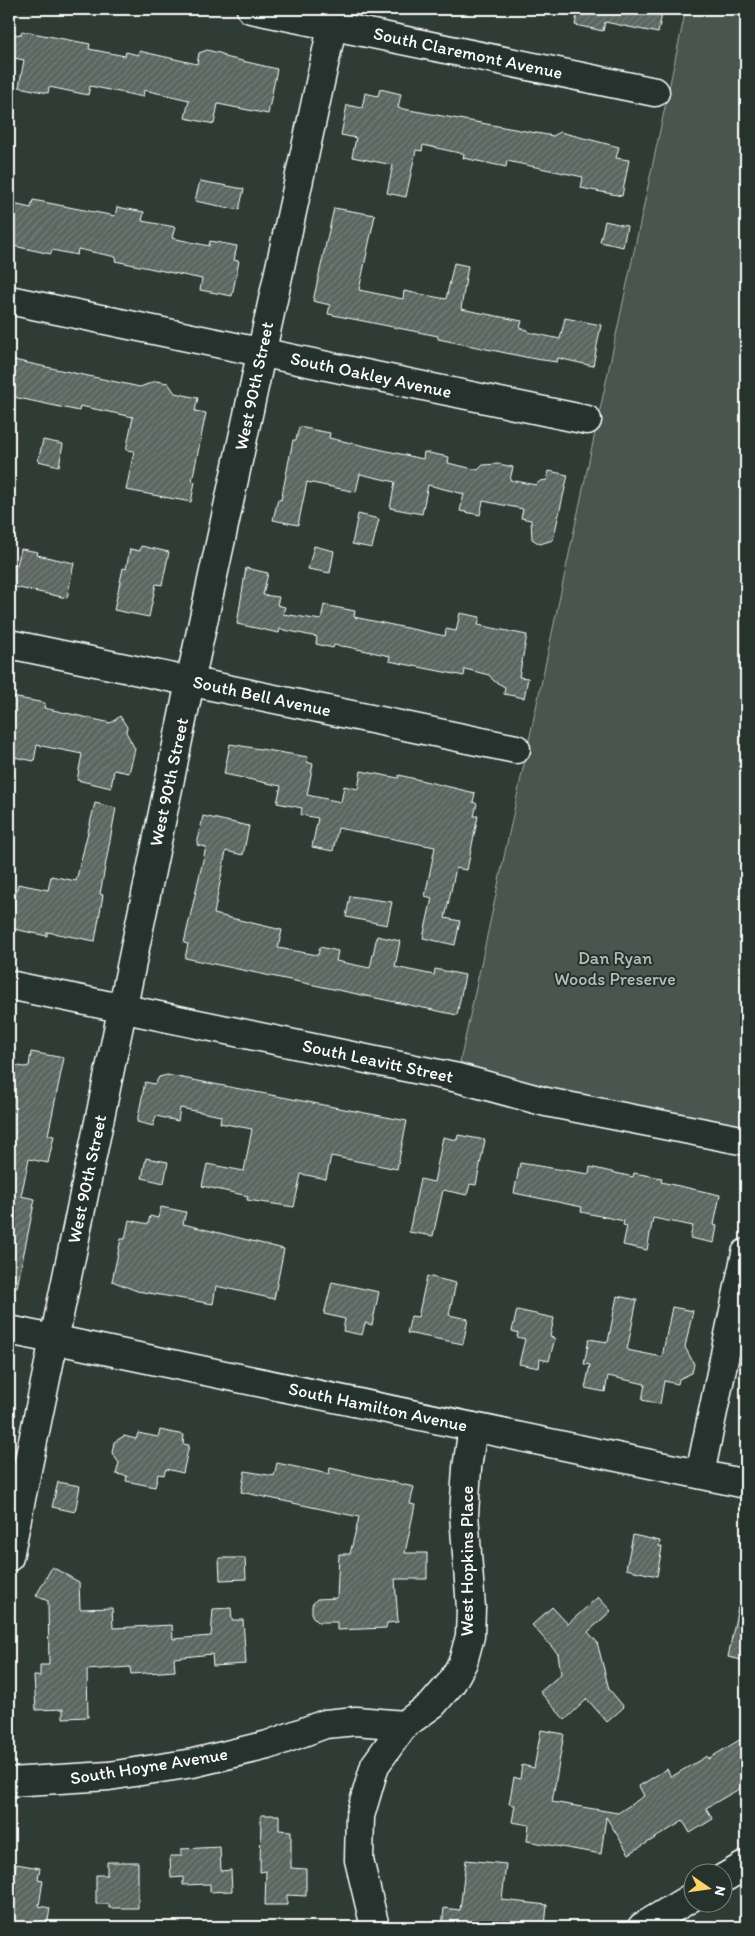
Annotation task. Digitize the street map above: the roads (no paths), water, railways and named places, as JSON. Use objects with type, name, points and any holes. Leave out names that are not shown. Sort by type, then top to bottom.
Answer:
[{"type":"street","name":"South Claremont Avenue","points":[[251,9],[334,17],[655,92]]},
{"type":"street","name":"West 90th Street","points":[[9,1557],[190,682],[334,17]]},
{"type":"street","name":"South Oakley Avenue","points":[[9,300],[587,420]]},
{"type":"street","name":"South Bell Avenue","points":[[9,644],[516,749]]},
{"type":"street","name":"South Leavitt Street","points":[[9,985],[458,1078],[546,1102],[746,1142]]},
{"type":"street","points":[[700,1474],[746,1253]]},
{"type":"street","name":"South Hamilton Avenue","points":[[9,1330],[746,1484]]},
{"type":"street","name":"West Hopkins Place","points":[[375,1927],[359,1860],[360,1816],[375,1765],[404,1725],[433,1704],[452,1682],[462,1662],[470,1636],[471,1608],[464,1514],[467,1468],[473,1427]]},
{"type":"street","name":"South Hoyne Avenue","points":[[9,1782],[109,1776],[193,1763],[268,1745],[325,1724],[356,1722],[404,1725]]},
{"type":"street","points":[[732,1873],[746,1865]]},
{"type":"street","points":[[657,1924],[682,1905]]},
{"type":"park label","name":"Dan Ryan Woods Preserve","points":[[615,968]]}]
